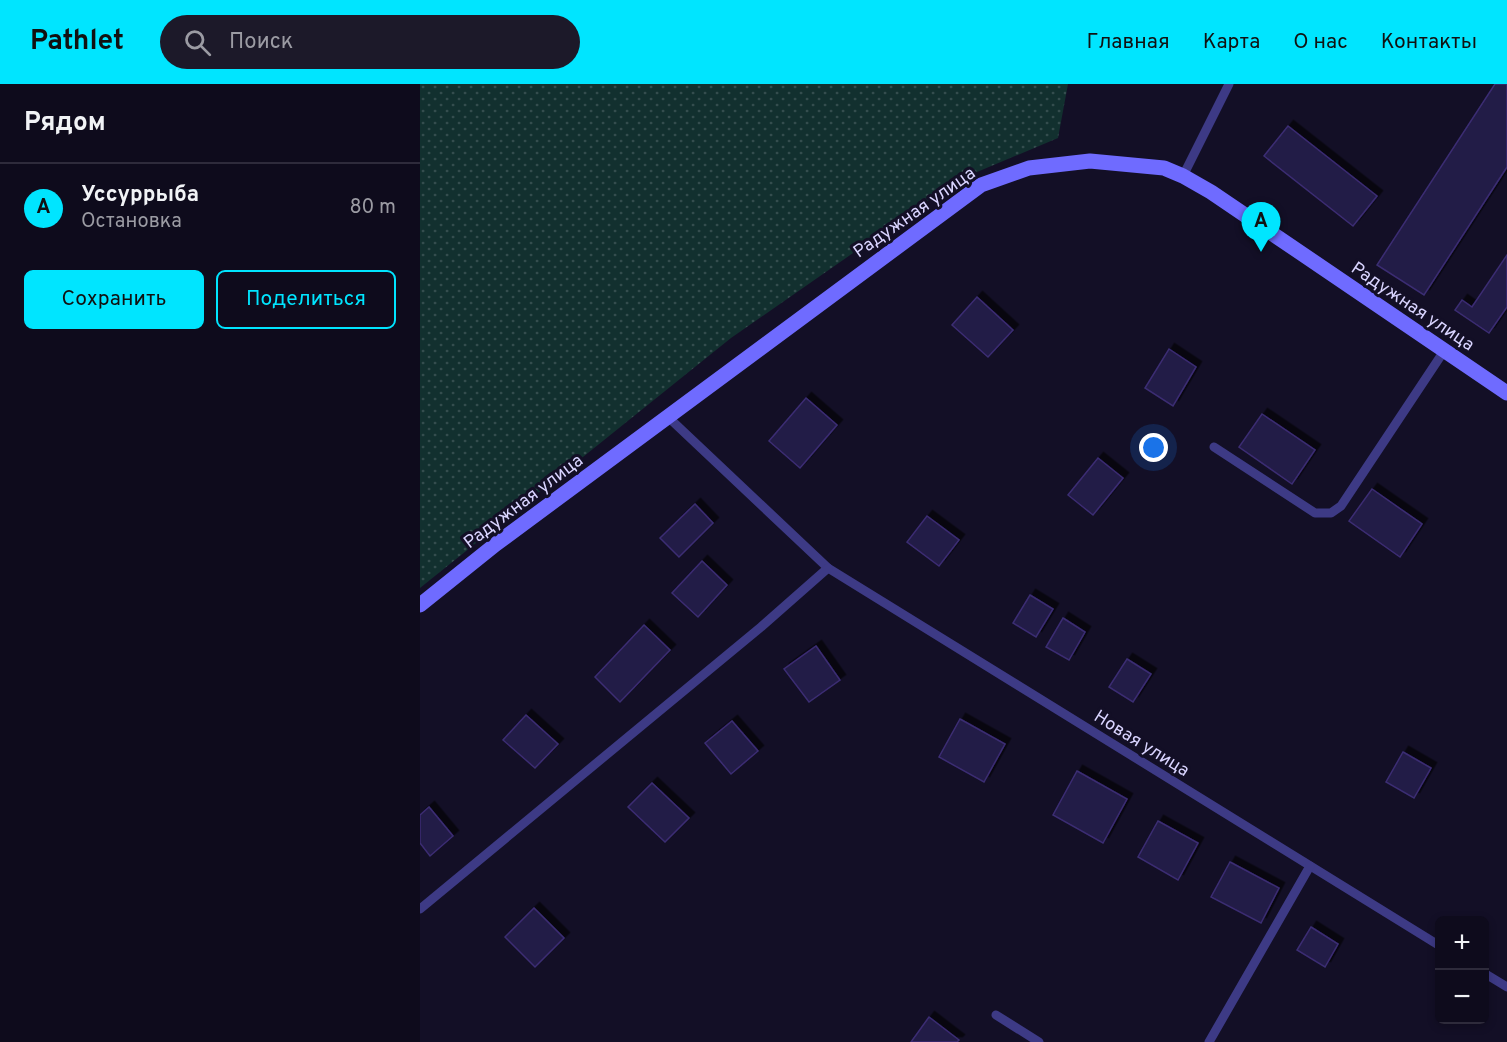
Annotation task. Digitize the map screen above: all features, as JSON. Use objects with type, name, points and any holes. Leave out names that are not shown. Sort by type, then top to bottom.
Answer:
[{"type":"main road","name":"Радужная улица","points":[[420,605],[496,544],[981,185],[1029,168],[1090,161],[1164,168],[1183,176],[1211,192],[1507,393]]},
{"type":"lane","points":[[1183,176],[1229,84]]},
{"type":"lane","points":[[1214,447],[1315,513],[1330,513],[1341,506],[1444,351]]},
{"type":"lane","name":"Новая улица","points":[[668,417],[828,568],[1435,943]]},
{"type":"lane","points":[[420,909],[761,627],[828,568]]},
{"type":"lane","points":[[1209,1042],[1310,866]]},
{"type":"lane","points":[[1489,976],[1507,987]]},
{"type":"lane","points":[[996,1015],[1039,1042]]},
{"type":"green space","points":[[420,84],[1068,84],[1058,138],[958,180],[731,338],[420,588]]},
{"type":"building","points":[[1495,84],[1507,84],[1507,167],[1424,295],[1377,265]]},
{"type":"building","points":[[1288,126],[1377,196],[1353,226],[1264,156]]},
{"type":"building","points":[[1507,255],[1507,307],[1489,333],[1455,310],[1462,300],[1472,307]]},
{"type":"building","points":[[977,297],[1013,330],[988,357],[952,325]]},
{"type":"building","points":[[1169,349],[1196,367],[1173,406],[1145,388]]},
{"type":"building","points":[[806,398],[837,425],[800,468],[769,441]]},
{"type":"building","points":[[1262,414],[1315,450],[1292,484],[1239,447]]},
{"type":"building","points":[[1098,458],[1123,478],[1093,515],[1068,495]]},
{"type":"building","points":[[1372,489],[1422,524],[1400,557],[1349,521]]},
{"type":"building","points":[[695,504],[713,523],[679,557],[660,538]]},
{"type":"building","points":[[927,516],[959,540],[939,566],[907,542]]},
{"type":"building","points":[[702,561],[727,585],[698,617],[672,593]]},
{"type":"building","points":[[1030,595],[1053,609],[1036,637],[1013,623]]},
{"type":"building","points":[[1063,618],[1085,632],[1069,660],[1046,647]]},
{"type":"building","points":[[644,625],[670,650],[620,702],[595,677]]},
{"type":"building","points":[[816,646],[840,680],[809,702],[784,669]]},
{"type":"building","points":[[1127,659],[1151,674],[1133,702],[1109,687]]},
{"type":"building","points":[[526,715],[558,744],[535,768],[503,740]]},
{"type":"building","points":[[960,719],[1005,744],[984,782],[939,757]]},
{"type":"building","points":[[732,721],[758,751],[731,774],[705,743]]},
{"type":"building","points":[[1403,752],[1431,768],[1414,798],[1386,782]]},
{"type":"building","points":[[1077,771],[1127,799],[1103,843],[1053,815]]},
{"type":"building","points":[[652,783],[689,818],[665,842],[628,807]]},
{"type":"building","points":[[429,807],[453,836],[430,856],[420,843],[420,815]]},
{"type":"building","points":[[1158,821],[1198,843],[1178,880],[1138,857]]},
{"type":"building","points":[[1230,862],[1279,888],[1261,923],[1211,897]]},
{"type":"building","points":[[534,908],[564,938],[535,967],[505,937]]},
{"type":"building","points":[[1311,927],[1338,944],[1325,967],[1297,950]]},
{"type":"building","points":[[929,1017],[959,1040],[957,1042],[911,1042]]},
{"type":"place","name":"Уссуррыба","points":[[1261,252]]}]
